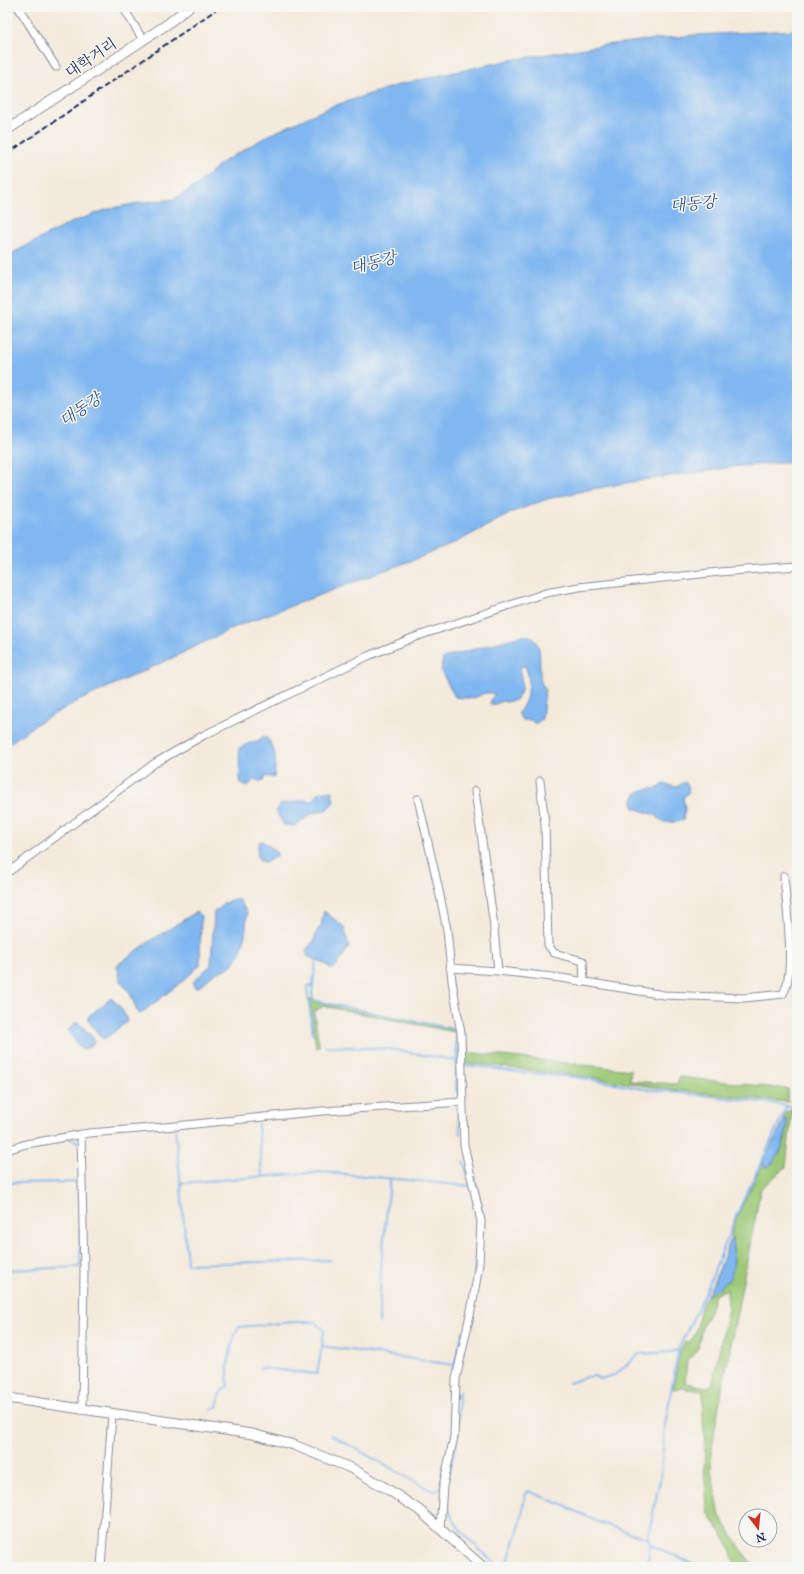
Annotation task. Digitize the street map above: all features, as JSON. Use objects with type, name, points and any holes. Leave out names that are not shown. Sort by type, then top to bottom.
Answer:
[{"type":"main road","name":"대학거리","points":[[7,130],[143,40],[189,7]]},
{"type":"main road","points":[[7,1398],[252,1434],[294,1445],[353,1469],[420,1510],[483,1567]]},
{"type":"street","points":[[18,7],[56,67]]},
{"type":"street","points":[[123,7],[143,40]]},
{"type":"street","points":[[7,873],[155,763],[204,735],[325,675],[374,653],[416,637],[546,593],[579,587],[719,572],[797,566]]},
{"type":"street","points":[[540,781],[545,824],[548,945],[554,953],[583,961],[584,982]]},
{"type":"street","points":[[475,791],[493,919],[498,971]]},
{"type":"street","points":[[418,799],[447,930],[450,968],[460,1033],[464,1145],[480,1211],[481,1234],[479,1264],[473,1301],[456,1379],[454,1437],[443,1486],[440,1529]]},
{"type":"street","points":[[450,968],[498,971],[584,982],[664,995],[744,998],[776,996],[783,994],[787,989],[793,959],[786,910],[784,876]]},
{"type":"street","points":[[788,917],[797,917]]},
{"type":"street","points":[[7,1150],[26,1144],[81,1134],[323,1111],[462,1102]]},
{"type":"street","points":[[81,1134],[84,1272],[82,1410]]},
{"type":"street","points":[[101,1567],[112,1414]]},
{"type":"green space","points":[[309,999],[456,1030],[455,1032],[323,1006],[314,1012],[319,1045],[319,1047],[316,1048]]},
{"type":"green space","points":[[465,1052],[631,1070],[630,1081],[677,1084],[680,1077],[788,1089],[788,1102],[673,1090],[588,1077],[466,1063]]},
{"type":"green space","points":[[792,1109],[786,1167],[761,1188],[712,1448],[711,1470],[720,1516],[738,1544],[738,1548],[741,1548],[755,1567],[736,1567],[727,1542],[709,1514],[707,1507],[704,1468],[705,1448],[703,1391],[681,1388],[673,1389],[680,1350],[685,1342],[690,1342],[696,1331],[704,1300],[713,1291],[728,1281],[734,1261],[732,1239],[730,1237],[737,1217],[763,1162],[764,1167],[779,1155],[785,1140],[786,1120],[784,1120],[784,1116]],"holes":[[[727,1289],[728,1309],[712,1385],[707,1387],[685,1383],[687,1360],[698,1348],[702,1327],[709,1314],[715,1295]]]},
{"type":"water","name":"대동강","points":[[797,30],[797,462],[740,466],[643,480],[547,499],[513,512],[455,543],[426,555],[235,627],[76,702],[36,724],[7,745],[7,256],[70,223],[108,209],[139,203],[174,199],[198,184],[221,163],[269,135],[330,107],[401,84],[510,60],[604,45],[695,35]]},
{"type":"water","points":[[521,636],[530,636],[536,641],[539,648],[540,674],[542,685],[545,688],[542,719],[535,724],[531,720],[522,720],[518,713],[527,696],[529,683],[527,670],[524,665],[519,669],[522,685],[516,700],[506,702],[502,701],[493,705],[490,704],[491,699],[495,694],[484,693],[472,698],[455,697],[441,671],[443,658]]},
{"type":"water","points":[[265,736],[274,750],[274,778],[265,776],[262,782],[254,779],[248,786],[242,785],[239,748],[252,742],[259,742],[261,738]]},
{"type":"water","points":[[685,782],[688,785],[689,790],[683,797],[685,808],[683,820],[677,822],[663,822],[655,815],[634,808],[633,801],[635,795],[642,790],[659,788],[664,784],[676,787]]},
{"type":"water","points":[[332,791],[334,802],[326,810],[313,813],[295,826],[284,825],[276,811],[281,804],[303,800],[311,801],[318,793]]},
{"type":"water","points":[[263,841],[277,853],[277,856],[266,862],[260,861],[257,854],[259,842]]},
{"type":"water","points":[[231,900],[239,900],[247,912],[244,942],[241,950],[234,962],[229,967],[215,974],[202,985],[195,988],[193,984],[194,981],[211,965],[214,912],[220,909],[222,904]]},
{"type":"water","points":[[324,911],[344,927],[349,947],[337,965],[332,969],[325,964],[307,956],[306,950],[314,941],[317,931],[321,926]]},
{"type":"water","points":[[196,912],[201,916],[200,965],[184,980],[139,1015],[130,993],[121,982],[117,965],[153,939]]},
{"type":"water","points":[[111,998],[125,1015],[127,1022],[104,1039],[88,1020],[88,1017]]},
{"type":"water","points":[[78,1022],[95,1040],[91,1046],[82,1050],[68,1031],[75,1023]]},
{"type":"water","points":[[784,1120],[787,1120],[787,1126],[782,1148],[774,1162],[769,1166],[764,1167],[763,1162]]},
{"type":"water","points":[[731,1238],[734,1260],[731,1275],[725,1283],[707,1296],[719,1270]]},
{"type":"waterway","points":[[316,960],[312,994],[313,999],[316,1001],[454,1029],[458,1032]]},
{"type":"waterway","points":[[313,985],[308,986],[307,988],[313,1035]]},
{"type":"waterway","points":[[456,1031],[456,1091]]},
{"type":"waterway","points":[[325,1046],[389,1049],[458,1061]]},
{"type":"waterway","points":[[458,1048],[459,1100]]},
{"type":"waterway","points":[[464,1066],[582,1078],[644,1089],[772,1103],[787,1106]]},
{"type":"waterway","points":[[459,1104],[460,1134]]},
{"type":"waterway","points":[[445,1498],[448,1509],[458,1527],[472,1543],[496,1564],[501,1566],[505,1565],[508,1561],[521,1521],[525,1496],[528,1491],[563,1505],[598,1522],[646,1538],[648,1537],[661,1475],[665,1425],[678,1350],[708,1287],[736,1216],[787,1106],[797,1107]]},
{"type":"waterway","points":[[258,1124],[262,1177]]},
{"type":"waterway","points":[[175,1129],[187,1264],[330,1260]]},
{"type":"waterway","points":[[70,1139],[77,1141],[78,1144]]},
{"type":"waterway","points":[[464,1162],[468,1177]]},
{"type":"waterway","points":[[181,1183],[322,1172],[470,1186]]},
{"type":"waterway","points":[[474,1176],[483,1216]]},
{"type":"waterway","points":[[379,1323],[381,1268],[390,1179]]},
{"type":"waterway","points":[[7,1183],[80,1182]]},
{"type":"waterway","points":[[7,1270],[80,1266],[80,1230]]},
{"type":"waterway","points":[[474,1274],[476,1256]]},
{"type":"waterway","points":[[212,1410],[217,1407],[221,1392],[228,1386],[229,1356],[233,1340],[239,1327],[293,1322],[316,1322],[317,1325],[324,1329],[322,1346]]},
{"type":"waterway","points":[[451,1411],[452,1374],[463,1331]]},
{"type":"waterway","points":[[260,1368],[317,1374],[322,1346],[454,1365]]},
{"type":"waterway","points":[[569,1383],[586,1377],[594,1376],[600,1379],[614,1375],[639,1354],[671,1352],[678,1350]]},
{"type":"waterway","points":[[458,1433],[459,1390]]},
{"type":"waterway","points":[[331,1435],[432,1491],[439,1490],[440,1486]]},
{"type":"waterway","points":[[448,1478],[457,1438]]},
{"type":"waterway","points":[[648,1537],[651,1545],[700,1567]]},
{"type":"waterway","points":[[647,1566],[650,1544]]},
{"type":"railway","points":[[7,154],[220,7]]}]
